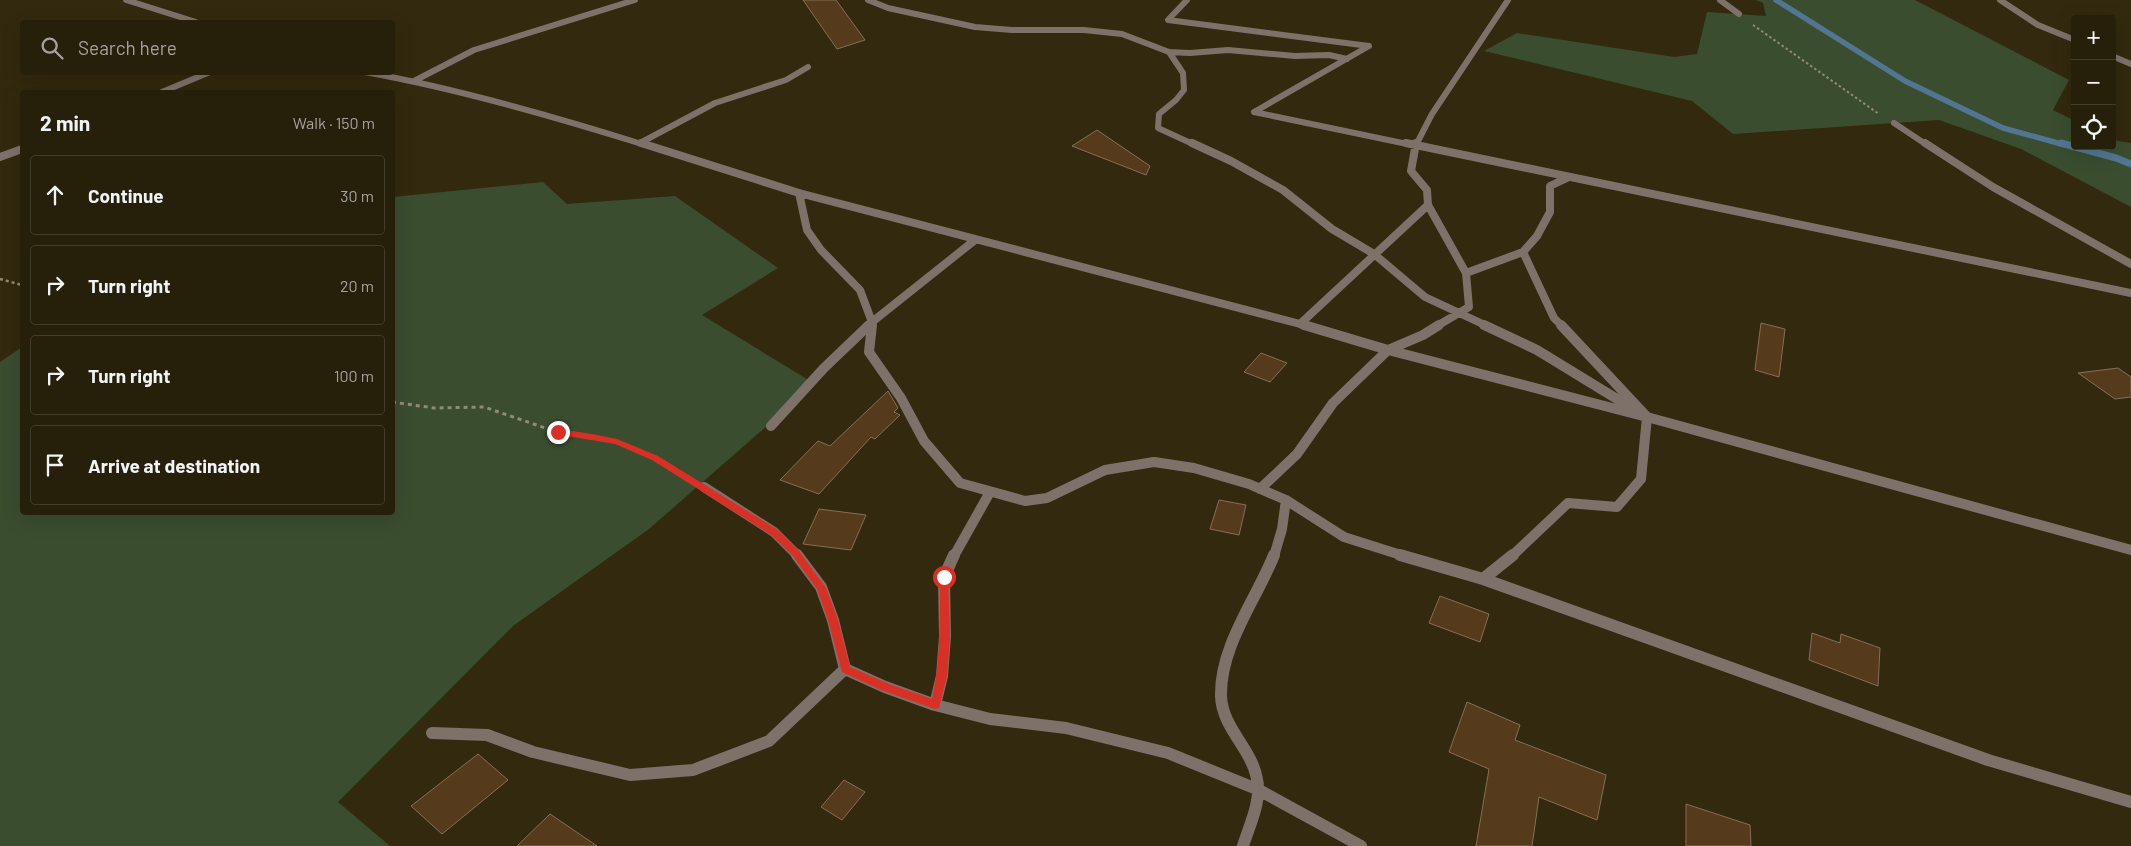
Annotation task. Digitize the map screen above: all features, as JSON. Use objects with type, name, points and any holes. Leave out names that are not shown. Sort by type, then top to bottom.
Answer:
[{"type":"street","points":[[126,0],[190,20]]},
{"type":"street","points":[[414,81],[474,50],[635,0]]},
{"type":"street","points":[[868,0],[888,8],[975,27],[1012,30],[1084,30],[1122,34],[1169,52],[1190,53],[1228,50],[1296,56],[1329,55],[1347,59]]},
{"type":"street","points":[[1187,0],[1168,20],[1369,46],[1254,112],[2131,293]]},
{"type":"street","points":[[1260,489],[1296,454],[1333,403],[1388,350],[1423,335],[1469,307],[1466,273],[1428,205],[1427,190],[1411,171],[1415,146],[1432,114],[1508,0]]},
{"type":"street","points":[[1720,0],[1739,14]]},
{"type":"street","points":[[2000,0],[2038,25],[2071,38]]},
{"type":"street","points":[[1169,52],[1183,73],[1184,90],[1176,100],[1159,114],[1158,128],[1231,161],[1283,190],[1332,229],[1374,254],[1425,297],[1537,350],[1647,417]]},
{"type":"street","points":[[2116,58],[2131,64]]},
{"type":"street","points":[[640,143],[715,103],[757,91],[786,80],[808,67]]},
{"type":"street","points":[[167,90],[203,75]]},
{"type":"street","points":[[381,75],[414,81],[503,104],[640,143],[799,193],[1647,417],[2131,550]]},
{"type":"street","points":[[1894,123],[1993,187],[2131,264]]},
{"type":"street","points":[[0,157],[20,150]]},
{"type":"street","points":[[1466,273],[1524,252],[1538,236],[1550,212],[1550,186],[1567,178]]},
{"type":"street","points":[[799,193],[807,230],[821,250],[860,290],[872,322],[869,352],[901,398],[924,441],[960,482],[990,492],[1025,500],[1047,498],[1105,470],[1154,462],[1194,468],[1260,489],[1286,500],[1344,537],[1483,578],[1988,760],[2131,802]]},
{"type":"street","points":[[1300,324],[1356,274],[1374,254],[1428,205]]},
{"type":"street","points":[[771,426],[824,368],[872,322],[975,240]]},
{"type":"street","points":[[1483,578],[1510,558],[1568,503],[1616,507],[1641,479],[1647,417],[1554,318],[1524,252]]},
{"type":"street","points":[[704,487],[774,532],[796,554],[821,588],[833,620],[845,669]]},
{"type":"street","points":[[935,705],[942,676],[945,638],[944,577],[963,537],[990,492]]},
{"type":"street","points":[[1243,846],[1259,790],[1252,763],[1228,726],[1221,699],[1223,673],[1244,617],[1274,557],[1283,529],[1286,500]]},
{"type":"street","points":[[845,669],[885,687],[935,705],[990,719],[1066,728],[1168,753],[1259,790],[1361,846]]},
{"type":"street","points":[[432,733],[487,735],[532,752],[630,775],[693,770],[769,741],[845,669]]},
{"type":"path","points":[[1739,14],[1777,43],[1894,123]]},
{"type":"path","points":[[0,280],[20,285]]},
{"type":"path","points":[[395,402],[434,408],[484,407],[558,432],[592,436],[617,442],[655,458],[704,487]]},
{"type":"green space","points":[[1756,0],[1915,0],[2069,80],[2053,110],[2071,119],[2071,150],[2116,150],[2116,141],[2131,143],[2131,207],[2021,149],[1939,120],[1733,134],[1692,101],[1484,51],[1517,33],[1674,57],[1697,54],[1707,12],[1766,16],[1763,3]]},
{"type":"green space","points":[[543,182],[567,204],[675,196],[778,268],[702,315],[815,384],[649,529],[513,626],[338,802],[390,846],[0,846],[0,362],[20,348],[20,515],[395,515],[395,197]]},
{"type":"building","points":[[803,0],[836,0],[865,40],[837,49]]},
{"type":"building","points":[[1097,130],[1150,166],[1146,175],[1072,146]]},
{"type":"building","points":[[1761,323],[1785,329],[1779,377],[1755,370]]},
{"type":"building","points":[[1261,353],[1287,363],[1270,382],[1244,372]]},
{"type":"building","points":[[2118,368],[2131,377],[2131,397],[2115,399],[2078,373]]},
{"type":"building","points":[[888,391],[898,408],[894,412],[900,415],[875,439],[871,437],[819,494],[780,480],[818,441],[830,446]]},
{"type":"building","points":[[1219,500],[1246,505],[1239,535],[1210,529]]},
{"type":"building","points":[[819,509],[866,515],[851,550],[803,544]]},
{"type":"building","points":[[1440,596],[1489,614],[1480,642],[1429,623]]},
{"type":"building","points":[[1812,633],[1840,643],[1841,634],[1880,648],[1878,686],[1809,660]]},
{"type":"building","points":[[1467,702],[1520,725],[1515,740],[1606,775],[1597,820],[1539,797],[1532,846],[1476,846],[1489,769],[1449,752]]},
{"type":"building","points":[[478,754],[508,780],[442,834],[411,806]]},
{"type":"building","points":[[844,780],[865,792],[842,820],[821,807]]},
{"type":"building","points":[[1686,804],[1750,825],[1751,846],[1686,846]]},
{"type":"building","points":[[550,814],[597,846],[517,846]]},
{"type":"waterway","points":[[1776,0],[1905,81],[2003,128],[2065,145]]},
{"type":"waterway","points":[[2061,143],[2131,164]]},
{"type":"route","points":[[558,432],[592,436],[617,442],[655,458],[774,532],[796,554],[821,588],[833,620],[845,669],[885,687],[935,705],[942,676],[945,638],[944,577]]}]
